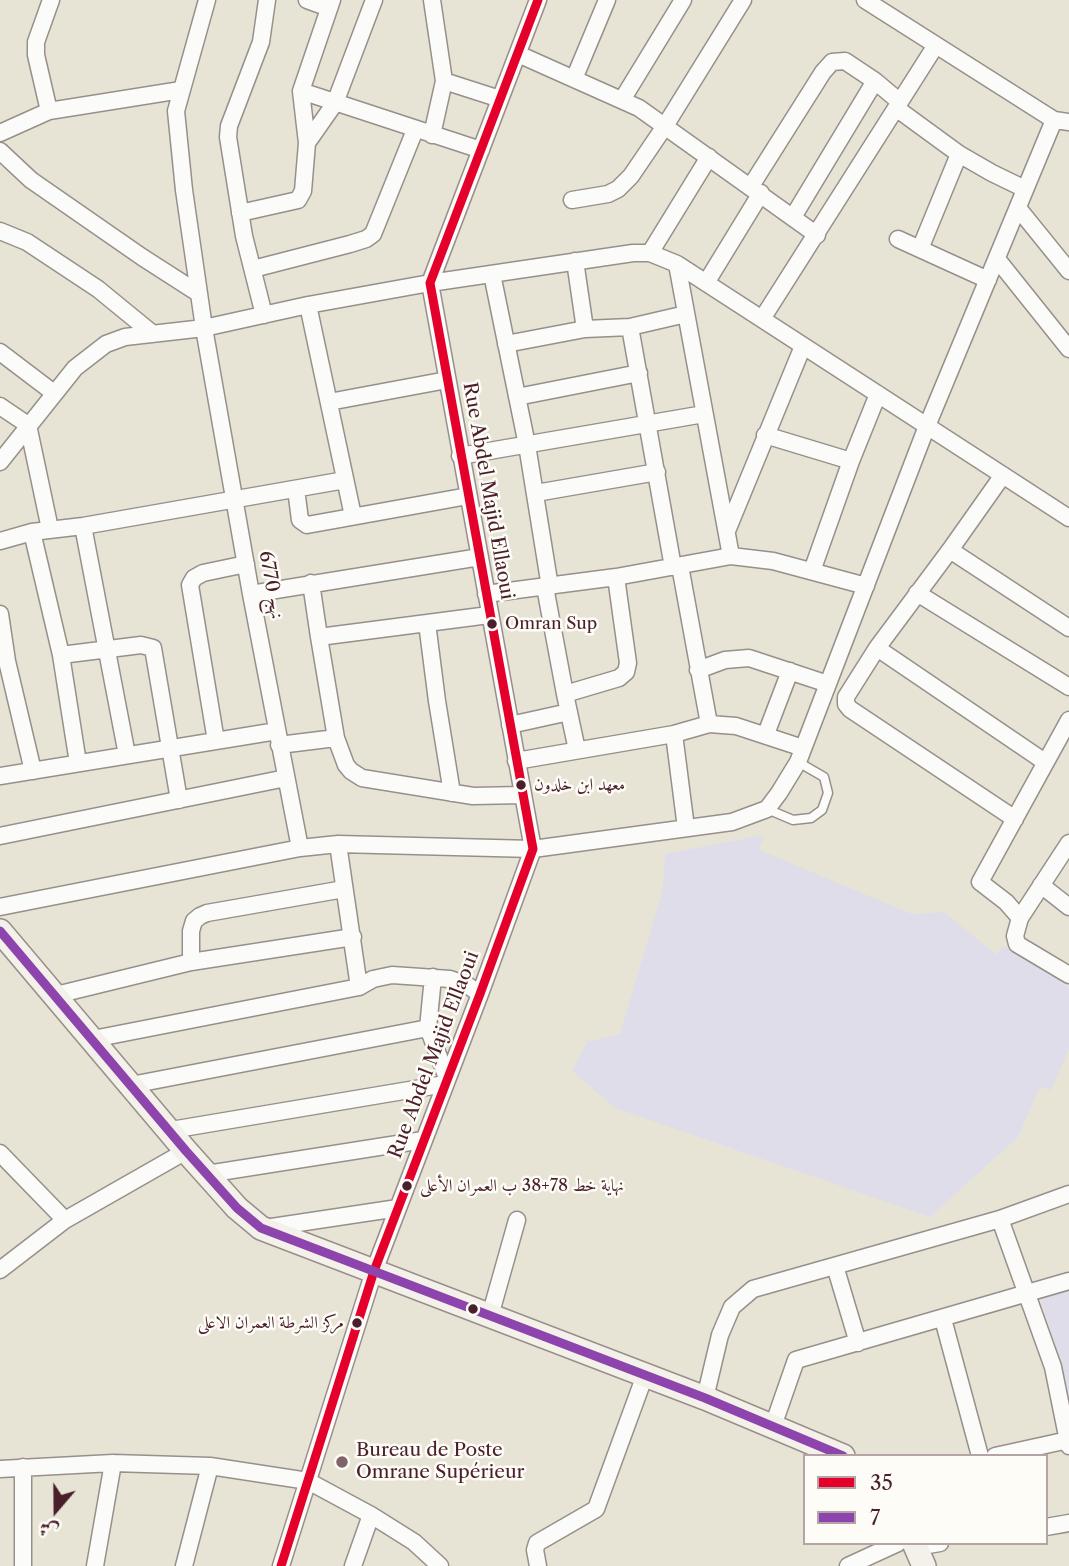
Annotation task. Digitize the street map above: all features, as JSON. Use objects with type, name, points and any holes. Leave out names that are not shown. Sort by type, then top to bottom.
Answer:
[{"type":"street","points":[[49,111],[36,55],[36,42],[51,0]]},
{"type":"street","name":"نهج 6770","points":[[207,0],[181,90],[176,111],[177,126],[198,293],[251,594],[300,848]]},
{"type":"street","points":[[264,315],[240,213],[229,150],[229,126],[261,42],[267,0]]},
{"type":"street","points":[[240,213],[298,200],[303,191],[307,143],[301,91],[331,4],[307,0]]},
{"type":"street","points":[[307,143],[335,103],[374,0]]},
{"type":"street","points":[[432,0],[444,81],[432,135]]},
{"type":"street","points":[[430,284],[538,0]]},
{"type":"street","points":[[574,79],[607,0]]},
{"type":"street","points":[[622,100],[683,0]]},
{"type":"street","points":[[572,200],[608,194],[618,189],[631,176],[743,0]]},
{"type":"street","points":[[0,907],[300,848],[338,844],[533,849],[732,822],[767,808],[801,755],[927,426],[1025,190],[1062,121],[864,0]]},
{"type":"street","points":[[762,319],[936,46]]},
{"type":"street","points":[[518,54],[639,108],[817,235]]},
{"type":"street","points":[[706,283],[823,72],[832,62],[845,61],[875,81],[898,105],[959,154],[1025,190]]},
{"type":"street","points":[[444,81],[500,99]]},
{"type":"street","points":[[793,217],[875,81]]},
{"type":"street","points":[[0,133],[49,111],[181,90]]},
{"type":"street","points":[[301,91],[481,150]]},
{"type":"street","points":[[253,269],[321,253],[366,239],[373,234],[415,130]]},
{"type":"street","points":[[0,152],[31,180],[198,293]]},
{"type":"street","points":[[920,249],[959,154]]},
{"type":"street","points":[[650,253],[709,157]]},
{"type":"street","points":[[1018,208],[1069,271]]},
{"type":"street","points":[[0,231],[27,242],[78,276],[153,334]]},
{"type":"street","points":[[898,239],[988,280]]},
{"type":"street","points":[[0,462],[75,368],[106,344],[125,337],[204,328],[308,305],[492,274],[633,253],[650,253],[677,264],[1069,518]]},
{"type":"street","points":[[996,259],[1069,349]]},
{"type":"street","points":[[575,261],[585,329]]},
{"type":"street","points":[[677,264],[731,556]]},
{"type":"street","points":[[492,274],[536,493],[565,694],[577,750]]},
{"type":"street","name":"Rue Abdel Majid Ellaoui","points":[[281,1566],[374,1271],[533,849],[430,284]]},
{"type":"street","points":[[308,305],[353,516]]},
{"type":"street","points":[[506,344],[585,329],[630,327],[686,314]]},
{"type":"street","points":[[630,327],[709,724]]},
{"type":"street","points":[[726,532],[803,345]]},
{"type":"street","points":[[0,352],[54,393]]},
{"type":"street","points":[[517,397],[639,373]]},
{"type":"street","points":[[329,402],[447,380]]},
{"type":"street","points":[[812,570],[878,394]]},
{"type":"street","points":[[0,406],[28,425],[50,529]]},
{"type":"street","points":[[460,456],[704,414]]},
{"type":"street","points":[[765,435],[851,461]]},
{"type":"street","points":[[536,493],[657,472]]},
{"type":"street","points":[[1003,475],[877,648],[846,697],[846,704],[1015,819]]},
{"type":"street","points":[[0,541],[32,532],[83,526],[345,480]]},
{"type":"street","points":[[296,489],[300,520],[303,524],[311,525],[468,496]]},
{"type":"street","points":[[83,526],[127,755]]},
{"type":"street","points":[[32,532],[61,655],[78,763]]},
{"type":"street","points":[[950,550],[1069,628]]},
{"type":"street","points":[[486,594],[616,577],[731,556],[773,561],[866,586]]},
{"type":"street","points":[[251,594],[480,557]]},
{"type":"street","points":[[216,741],[190,585],[194,578],[203,573],[246,564]]},
{"type":"street","points":[[565,694],[619,678],[626,672],[628,663],[616,577]]},
{"type":"street","points":[[311,583],[336,738],[351,771],[362,778],[473,796],[523,795]]},
{"type":"street","points":[[917,593],[1069,687]]},
{"type":"street","points":[[0,614],[7,661],[33,771]]},
{"type":"street","points":[[319,637],[489,615]]},
{"type":"street","points":[[427,623],[452,793]]},
{"type":"street","points":[[61,655],[141,645],[153,648],[179,800]]},
{"type":"street","points":[[877,648],[1045,762]]},
{"type":"street","points":[[698,670],[724,660],[750,658],[828,684]]},
{"type":"street","points":[[766,734],[790,671]]},
{"type":"street","points":[[510,725],[569,712]]},
{"type":"street","points":[[1020,918],[1014,909],[980,882],[1069,720]]},
{"type":"street","points":[[516,761],[674,734],[709,724],[736,726],[766,734],[801,755]]},
{"type":"street","points":[[674,734],[686,828]]},
{"type":"street","points":[[0,776],[216,741],[336,738]]},
{"type":"street","points":[[0,836],[286,778]]},
{"type":"street","points":[[1069,843],[1020,918],[1014,940],[1069,975]]},
{"type":"street","points":[[338,844],[359,987]]},
{"type":"street","points":[[1041,885],[1069,907]]},
{"type":"street","points":[[191,962],[191,931],[194,921],[208,912],[344,889]]},
{"type":"street","points":[[0,931],[206,1174],[237,1208],[261,1228],[705,1398],[838,1454]]},
{"type":"street","points":[[56,995],[191,962],[353,937]]},
{"type":"street","points":[[93,1039],[359,987],[373,979],[392,975],[450,979],[467,985],[480,994]]},
{"type":"street","points":[[171,1130],[446,1081],[428,1028],[433,977]]},
{"type":"street","points":[[131,1085],[428,1028]]},
{"type":"street","points":[[206,1174],[424,1140]]},
{"type":"street","points":[[0,1270],[65,1220],[186,1151]]},
{"type":"street","points":[[0,1153],[65,1220]]},
{"type":"street","points":[[705,1398],[720,1335],[732,1307],[753,1289],[1000,1219],[1069,1194]]},
{"type":"street","points":[[261,1228],[398,1208]]},
{"type":"street","points":[[1000,1219],[1053,1367],[1068,1443],[1006,1454]]},
{"type":"street","points":[[490,1316],[517,1220]]},
{"type":"street","points":[[835,1266],[858,1343]]},
{"type":"street","points":[[773,1426],[796,1360],[1069,1281]]},
{"type":"street","points":[[943,1319],[979,1454]]},
{"type":"street","points":[[538,1566],[535,1550],[537,1543],[596,1509],[645,1375]]},
{"type":"street","points":[[95,1566],[113,1463]]},
{"type":"street","points":[[0,1469],[113,1463],[211,1466],[308,1481],[414,1542],[440,1566]]},
{"type":"street","points":[[184,1566],[211,1466]]},
{"type":"street","points":[[23,1467],[23,1566]]},
{"type":"street","points":[[353,1566],[371,1515]]},
{"type":"street","points":[[1048,1527],[1069,1523]]},
{"type":"street","points":[[848,1566],[932,1545]]},
{"type":"lane","points":[[767,808],[793,820],[811,818],[822,810],[828,793],[824,777],[801,755]]},
{"type":"shaded area","points":[[764,835],[759,850],[912,914],[944,912],[996,954],[1005,946],[1069,987],[1069,1049],[1051,1090],[1040,1087],[1018,1137],[930,1217],[615,1108],[572,1071],[587,1042],[620,1034],[663,889],[665,854]]},
{"type":"shaded area","points":[[1069,1290],[1069,1406],[1062,1365],[1040,1298]]},
{"type":"transit line","name":"35","points":[[281,1566],[374,1271],[533,849],[430,283],[538,0]]},
{"type":"transit line","name":"7","points":[[0,931],[186,1151],[237,1208],[261,1228],[705,1398],[838,1454]]},
{"type":"place","name":"Omran Sup","points":[[492,624]]},
{"type":"place","name":"معهد ابن خلدون","points":[[521,785]]},
{"type":"place","name":"نهاية خط 78+38 ب العمران الأعلى","points":[[407,1186]]},
{"type":"place","name":"مركز الشرطة العمران الاعلى","points":[[357,1323]]},
{"type":"place","name":"Bureau de Poste Omrane Supérieur","points":[[342,1462]]}]
